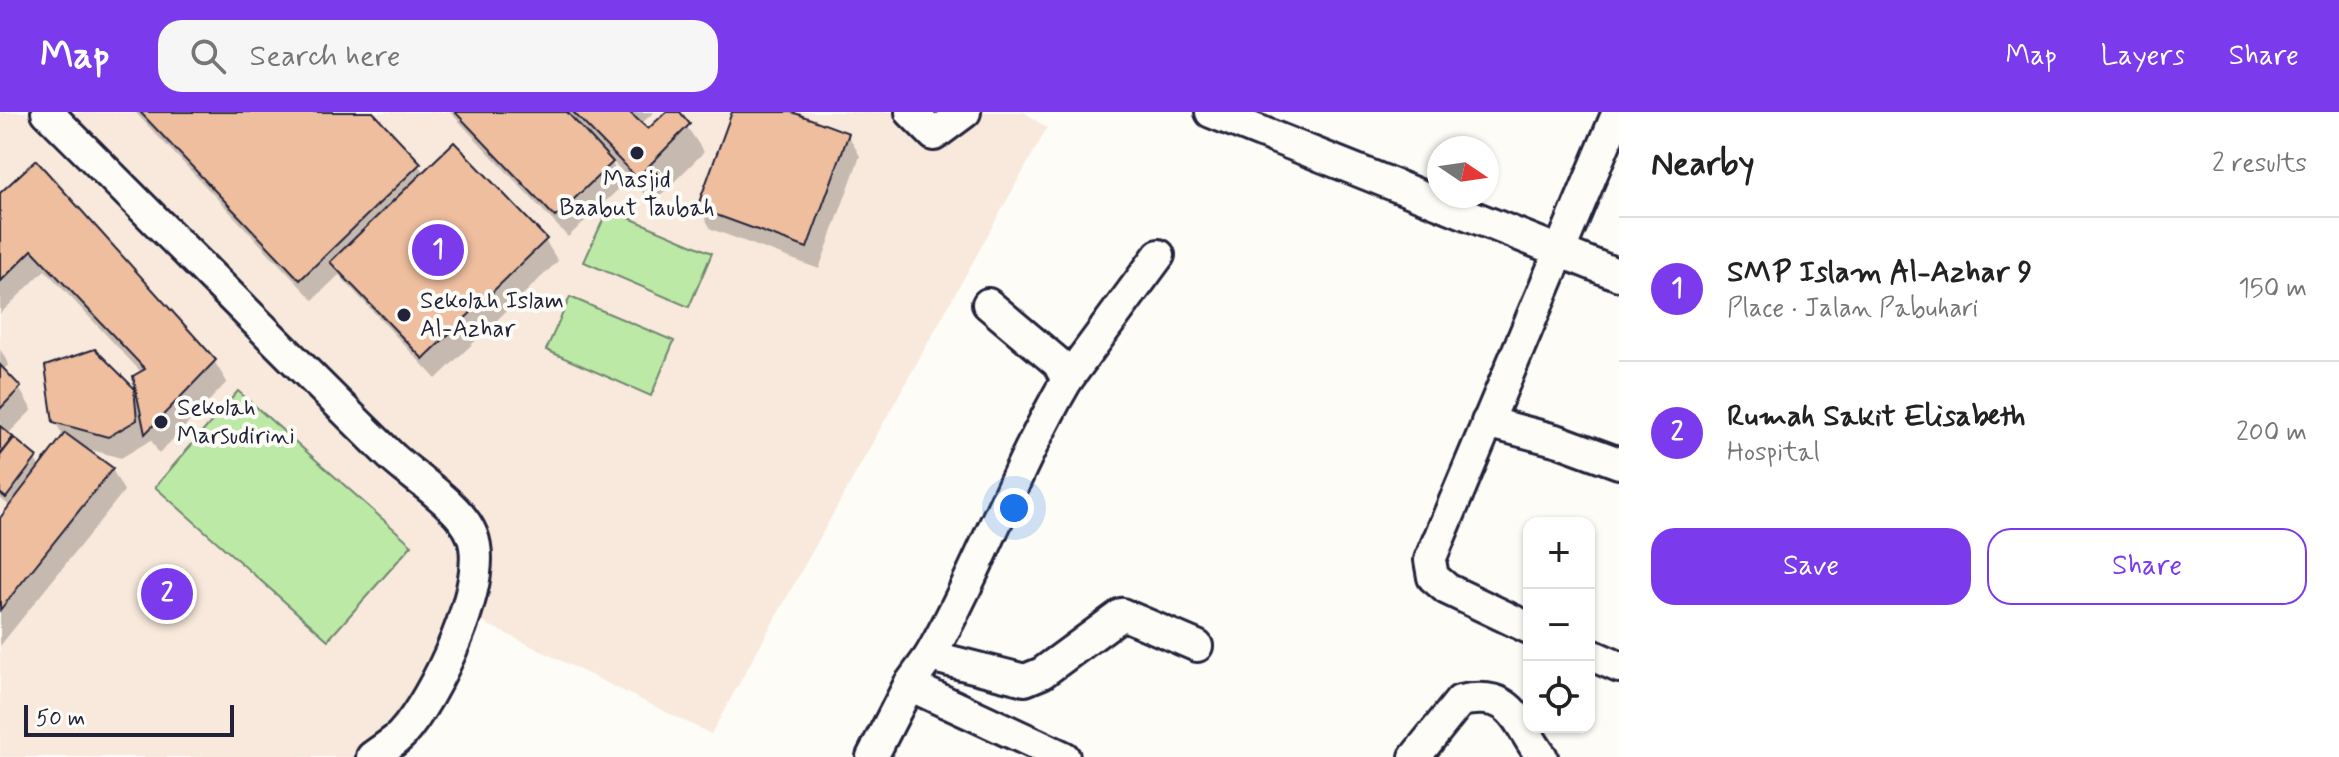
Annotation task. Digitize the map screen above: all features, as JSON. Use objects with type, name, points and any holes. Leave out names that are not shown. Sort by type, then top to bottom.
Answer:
[{"type":"street","points":[[47,112],[394,458],[463,519],[473,535],[477,560],[468,603],[440,673],[401,735],[372,757]]},
{"type":"street","points":[[911,112],[934,135],[958,114]]},
{"type":"street","points":[[1211,112],[1619,275]]},
{"type":"street","points":[[1523,625],[1447,589],[1433,577],[1430,560],[1618,112]]},
{"type":"street","points":[[872,757],[909,685],[930,656],[959,603],[1023,462],[1067,380],[1159,255]]},
{"type":"street","points":[[988,304],[1058,363],[1067,380]]},
{"type":"street","points":[[1487,422],[1559,441],[1619,463]]},
{"type":"street","points":[[930,656],[1025,680],[1042,673],[1122,614],[1197,646]]},
{"type":"street","points":[[1595,657],[1619,667]]},
{"type":"street","points":[[909,685],[1064,757]]},
{"type":"street","points":[[1415,757],[1460,701],[1482,697],[1499,700],[1511,709],[1542,757]]},
{"type":"shaded area","points":[[0,112],[1024,112],[1047,128],[711,734],[472,617],[393,757],[0,757]]},
{"type":"green space","points":[[608,209],[712,253],[689,307],[584,262]]},
{"type":"green space","points":[[570,297],[674,341],[651,396],[546,350]]},
{"type":"green space","points":[[238,391],[412,545],[328,640],[155,487]]},
{"type":"building","points":[[140,112],[373,112],[421,163],[300,280]]},
{"type":"building","points":[[455,112],[567,112],[613,162],[555,217]]},
{"type":"building","name":"Masjid Baabut Taubah","points":[[573,112],[629,112],[648,129],[666,112],[680,112],[690,124],[637,178]]},
{"type":"building","points":[[732,112],[792,112],[849,133],[807,248],[697,208]]},
{"type":"building","points":[[454,142],[547,239],[423,359],[330,262]]},
{"type":"building","points":[[36,160],[216,360],[145,434],[133,376],[145,369],[32,250],[0,282],[0,193]]},
{"type":"building","points":[[95,349],[134,388],[137,420],[108,437],[53,422],[45,366]]},
{"type":"building","points":[[0,365],[21,387],[0,409]]},
{"type":"building","points":[[0,426],[13,437],[0,454]]},
{"type":"building","points":[[65,433],[113,468],[0,610],[0,518]]},
{"type":"building","points":[[14,438],[37,457],[6,498],[0,493],[0,456]]},
{"type":"place","name":"Masjid Baabut Taubah","points":[[637,153]]},
{"type":"place","name":"SMP Islam Al-Azhar 9","points":[[438,250]]},
{"type":"place","name":"Sekolah Islam Al-Azhar","points":[[404,315]]},
{"type":"place","name":"Sekolah Marsudirini","points":[[161,422]]},
{"type":"place","name":"Rumah Sakit Elisabeth","points":[[167,594]]}]
